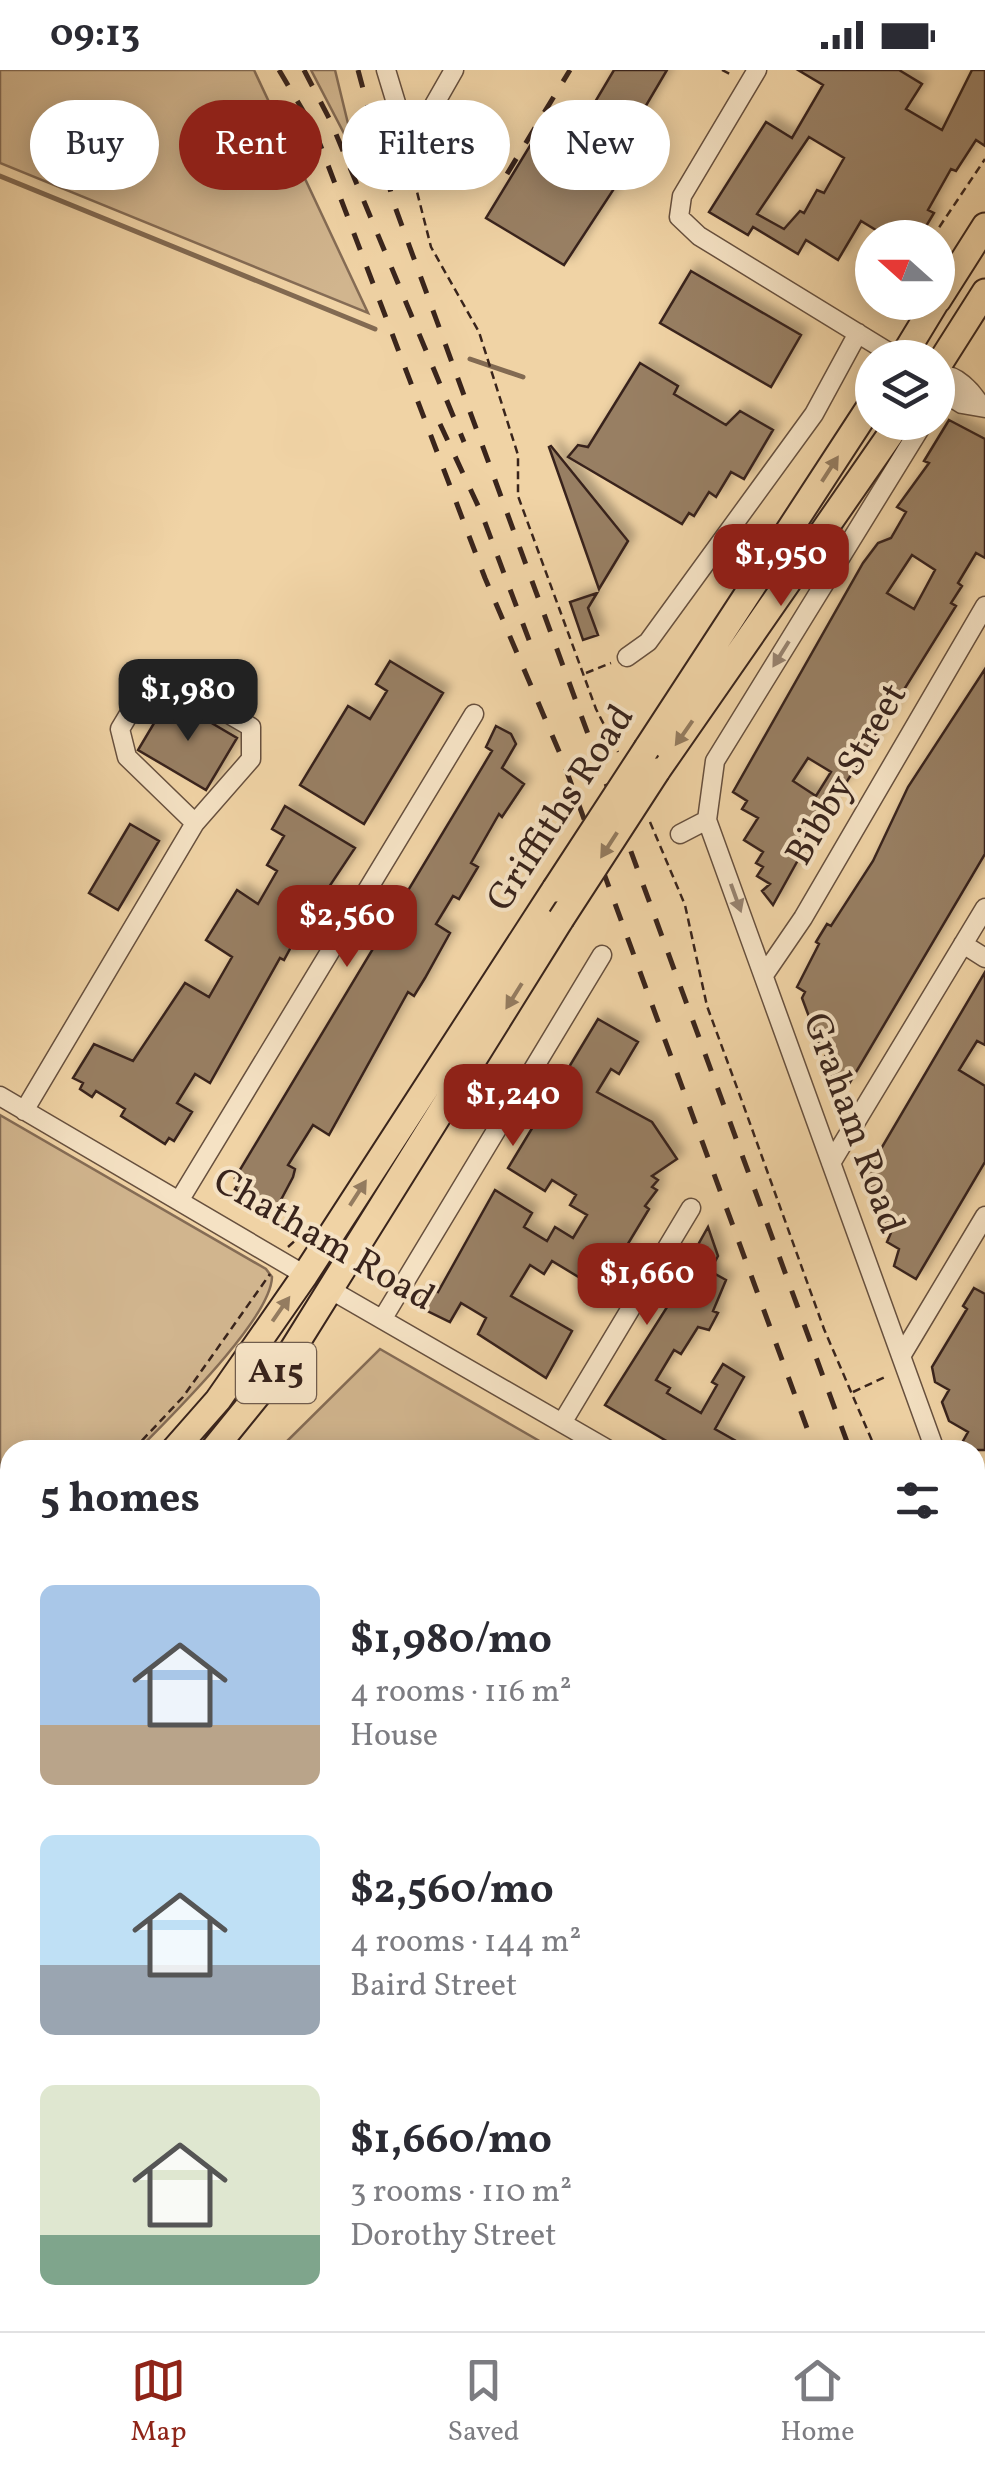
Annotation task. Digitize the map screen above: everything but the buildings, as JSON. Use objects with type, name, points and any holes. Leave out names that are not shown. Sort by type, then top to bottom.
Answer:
[{"type":"highway","points":[[955,274],[985,226]]},
{"type":"highway","points":[[955,340],[985,292]]},
{"type":"highway","name":"Griffiths Road","points":[[221,1440],[286,1360],[331,1290],[561,919],[652,760],[855,431]]},
{"type":"highway","name":"Griffiths Road","points":[[183,1440],[218,1400],[304,1274],[555,889],[886,440]]},
{"type":"highway","name":"Chatham Road","points":[[304,1274],[331,1290]]},
{"type":"street","points":[[386,70],[395,100]]},
{"type":"street","points":[[436,100],[454,70]]},
{"type":"street","points":[[758,70],[677,207],[686,227],[870,340]]},
{"type":"street","points":[[626,656],[648,642],[814,414],[858,333]]},
{"type":"street","points":[[955,400],[983,407]]},
{"type":"street","points":[[680,834],[707,820],[714,761],[913,440]]},
{"type":"street","name":"Bibby Street","points":[[764,975],[812,902],[985,606]]},
{"type":"street","points":[[24,1110],[195,823],[251,759],[251,728],[172,680],[141,694],[120,729],[127,756],[195,823]]},
{"type":"street","points":[[179,1201],[474,714]]},
{"type":"street","name":"Graham Road","points":[[707,820],[931,1440]]},
{"type":"street","points":[[831,1163],[985,908]]},
{"type":"street","points":[[962,944],[985,958]]},
{"type":"street","points":[[383,1318],[602,955]]},
{"type":"street","name":"Chatham Road","points":[[0,1096],[304,1274]]},
{"type":"street","points":[[562,1423],[691,1208]]},
{"type":"street","points":[[902,1353],[985,1216]]},
{"type":"street","name":"Chatham Road","points":[[331,1290],[591,1440]]},
{"type":"path","points":[[722,70],[730,74]]},
{"type":"path","points":[[944,220],[985,159]]},
{"type":"path","points":[[418,190],[432,247],[471,314],[486,352],[518,456],[518,496],[584,674],[625,764]]},
{"type":"path","points":[[584,674],[626,656]]},
{"type":"path","points":[[650,821],[685,905],[690,943],[713,1022],[872,1440]]},
{"type":"path","points":[[141,1440],[183,1396],[270,1274]]},
{"type":"path","points":[[852,1392],[888,1376],[902,1353]]},
{"type":"shaded area","points":[[0,70],[254,70],[268,100],[179,100],[179,190],[310,190],[368,313],[66,190],[159,190],[159,100],[30,100],[30,175],[0,163]]},
{"type":"shaded area","points":[[311,70],[335,70],[342,100],[342,129]]},
{"type":"shaded area","points":[[0,1115],[266,1269],[272,1277],[267,1295],[237,1342],[148,1440],[0,1440]]},
{"type":"shaded area","points":[[380,1349],[538,1440],[288,1440]]},
{"type":"waterway","points":[[0,176],[375,329]]},
{"type":"waterway","points":[[470,359],[523,377]]},
{"type":"railway","points":[[279,70],[315,131],[485,578],[561,756],[811,1440]]},
{"type":"railway","points":[[304,70],[331,122],[464,442]]},
{"type":"railway","points":[[358,70],[394,204],[846,1440]]},
{"type":"railway","points":[[510,169],[570,70]]},
{"type":"railway","points":[[440,424],[481,512],[535,656]]}]
